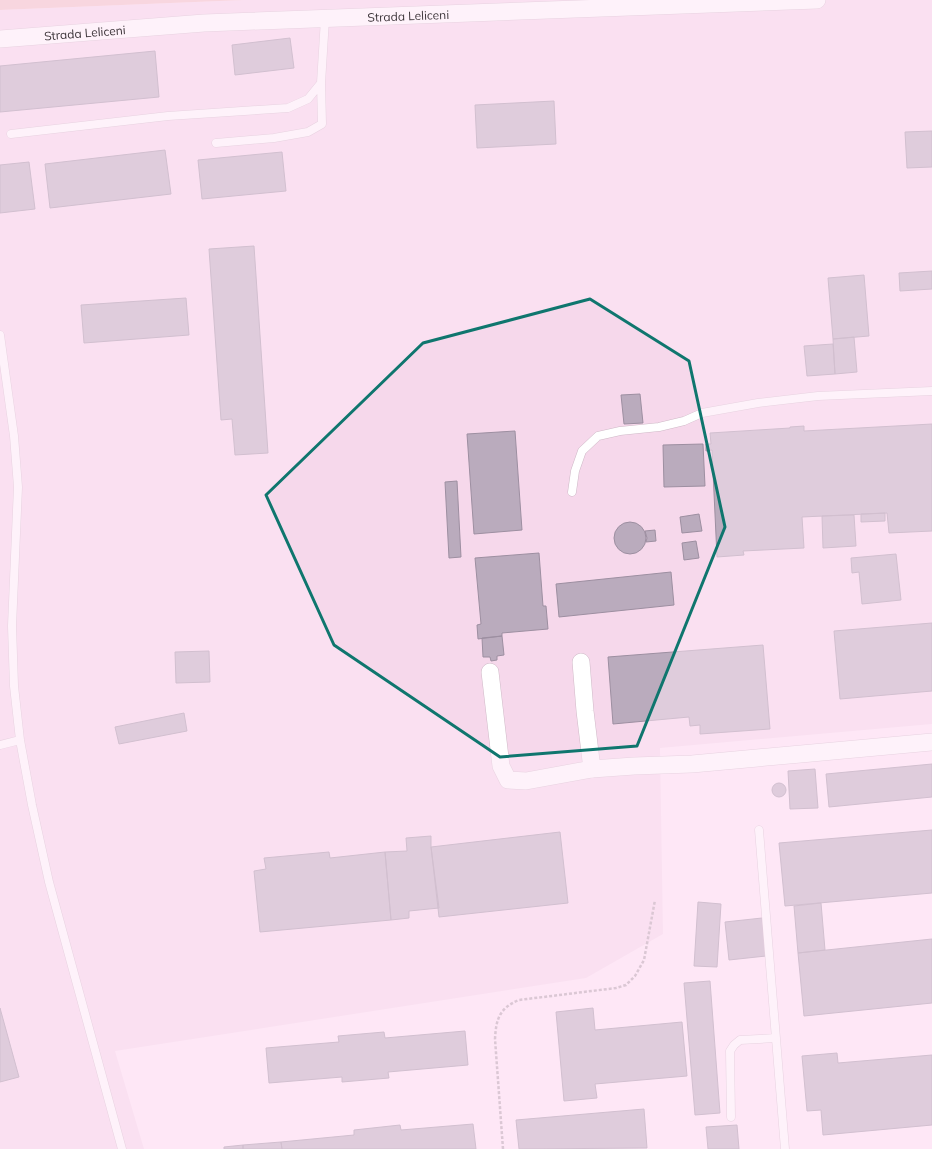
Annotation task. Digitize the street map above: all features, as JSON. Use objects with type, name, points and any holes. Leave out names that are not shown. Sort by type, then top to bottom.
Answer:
[{"type":"street","name":"Strada Leliceni","points":[[0,40],[204,23],[817,0]]},
{"type":"street","points":[[581,662],[592,769]]},
{"type":"street","points":[[490,672],[501,766],[508,780],[526,781],[592,769],[692,764],[932,742]]},
{"type":"lane","points":[[216,143],[274,138],[308,132],[322,124],[321,83],[325,19]]},
{"type":"lane","points":[[11,134],[168,116],[288,108],[308,99],[321,83]]},
{"type":"lane","points":[[0,335],[14,436],[18,487],[12,626],[14,686],[20,740],[32,805],[49,882],[122,1149]]},
{"type":"lane","points":[[572,492],[575,471],[582,451],[598,436],[620,431],[659,427],[684,421],[702,413],[758,403],[818,396],[932,391]]},
{"type":"lane","points":[[0,745],[20,740]]},
{"type":"lane","points":[[759,830],[785,1149]]},
{"type":"lane","points":[[732,1117],[730,1051],[740,1040],[776,1038]]},
{"type":"path","points":[[503,1149],[495,1039],[496,1023],[501,1014],[508,1004],[519,1000],[616,988],[626,985],[635,976],[644,960],[655,900]]},
{"type":"highlighted area","points":[[590,299],[689,361],[725,527],[637,746],[500,757],[334,645],[266,495],[423,343]]},
{"type":"shaded area","points":[[0,0],[244,0],[0,10]]},
{"type":"shaded area","points":[[244,0],[932,0],[932,724],[660,748],[663,934],[586,978],[115,1051],[144,1149],[0,1149],[0,10]]},
{"type":"building","points":[[290,38],[294,68],[235,75],[232,45]]},
{"type":"building","points":[[155,51],[159,97],[0,112],[0,66]]},
{"type":"building","points":[[554,101],[556,144],[477,148],[475,105]]},
{"type":"building","points":[[932,131],[932,167],[907,168],[905,132]]},
{"type":"building","points":[[165,150],[171,194],[50,208],[45,164]]},
{"type":"building","points":[[282,152],[286,191],[202,199],[198,160]]},
{"type":"building","points":[[29,162],[35,209],[0,213],[0,165]]},
{"type":"building","points":[[254,246],[268,453],[235,455],[232,419],[221,420],[209,249]]},
{"type":"building","points":[[932,271],[932,289],[900,291],[899,273]]},
{"type":"building","points":[[864,275],[869,336],[833,339],[828,278]]},
{"type":"building","points":[[186,298],[189,335],[84,343],[81,305]]},
{"type":"building","points":[[854,337],[857,372],[835,374],[833,339]]},
{"type":"building","points":[[833,344],[835,374],[807,376],[804,346]]},
{"type":"building","points":[[640,394],[643,423],[624,424],[621,395]]},
{"type":"building","points":[[932,424],[932,531],[889,533],[887,513],[802,517],[804,548],[743,551],[744,555],[717,557],[712,450],[706,451],[706,444],[711,444],[710,433],[804,426],[804,431]]},
{"type":"building","points":[[515,431],[522,530],[474,534],[467,434]]},
{"type":"building","points":[[703,444],[705,486],[664,487],[663,445]]},
{"type":"building","points":[[457,481],[461,557],[449,558],[445,482]]},
{"type":"building","points":[[885,513],[885,521],[861,522],[861,514]]},
{"type":"building","points":[[699,514],[702,531],[682,533],[680,517]]},
{"type":"building","points":[[854,515],[856,546],[823,548],[822,516]]},
{"type":"building","points":[[627,522],[633,522],[643,529],[646,538],[645,544],[639,551],[633,554],[627,554],[617,547],[614,541],[614,535],[621,525]]},
{"type":"building","points":[[655,530],[656,541],[646,542],[647,538],[645,531]]},
{"type":"building","points":[[696,541],[699,558],[684,560],[682,543]]},
{"type":"building","points":[[539,553],[543,606],[546,606],[548,629],[502,633],[502,636],[478,639],[477,625],[481,624],[475,558]]},
{"type":"building","points":[[896,554],[901,600],[862,604],[859,572],[852,573],[851,558]]},
{"type":"building","points":[[671,572],[674,605],[559,617],[556,584]]},
{"type":"building","points":[[932,623],[932,691],[840,699],[834,631]]},
{"type":"building","points":[[502,636],[504,655],[497,656],[497,660],[491,661],[490,657],[483,657],[482,638]]},
{"type":"building","points":[[763,645],[770,729],[700,734],[700,725],[690,726],[689,717],[613,724],[608,657]]},
{"type":"building","points":[[209,651],[210,682],[176,683],[175,652]]},
{"type":"building","points":[[184,713],[187,731],[119,744],[115,727]]},
{"type":"building","points":[[932,764],[932,797],[829,807],[826,774]]},
{"type":"building","points":[[815,769],[818,808],[790,809],[788,771]]},
{"type":"building","points":[[779,783],[784,785],[786,790],[784,795],[779,797],[774,795],[772,790],[774,785]]},
{"type":"building","points":[[932,830],[932,893],[785,906],[779,843]]},
{"type":"building","points":[[560,832],[568,903],[439,917],[431,847]]},
{"type":"building","points":[[431,836],[431,847],[439,908],[409,911],[409,918],[391,920],[385,852],[407,851],[406,838]]},
{"type":"building","points":[[329,852],[330,858],[385,852],[391,920],[260,932],[254,871],[266,869],[264,858]]},
{"type":"building","points":[[698,902],[721,904],[717,967],[694,966]]},
{"type":"building","points":[[821,903],[825,950],[798,953],[794,906]]},
{"type":"building","points":[[762,918],[766,956],[729,960],[725,922]]},
{"type":"building","points":[[932,939],[932,1003],[804,1016],[798,953]]},
{"type":"building","points":[[710,981],[720,1113],[695,1115],[684,983]]},
{"type":"building","points":[[0,1008],[19,1077],[0,1082]]},
{"type":"building","points":[[593,1008],[595,1030],[682,1022],[687,1076],[595,1084],[597,1098],[564,1101],[556,1012]]},
{"type":"building","points":[[465,1031],[468,1065],[388,1072],[389,1078],[342,1082],[342,1077],[269,1083],[266,1048],[339,1042],[338,1036],[384,1032],[385,1038]]},
{"type":"building","points":[[837,1053],[838,1063],[932,1055],[932,1125],[823,1135],[821,1110],[807,1111],[802,1056]]},
{"type":"building","points":[[644,1109],[647,1148],[519,1149],[516,1120]]},
{"type":"building","points":[[473,1124],[476,1149],[282,1149],[281,1142],[354,1135],[354,1130],[400,1125],[401,1130]]},
{"type":"building","points":[[737,1125],[739,1149],[708,1149],[706,1127]]},
{"type":"building","points":[[281,1142],[282,1149],[243,1149],[243,1145]]},
{"type":"building","points":[[243,1145],[243,1149],[224,1149],[224,1147]]}]
